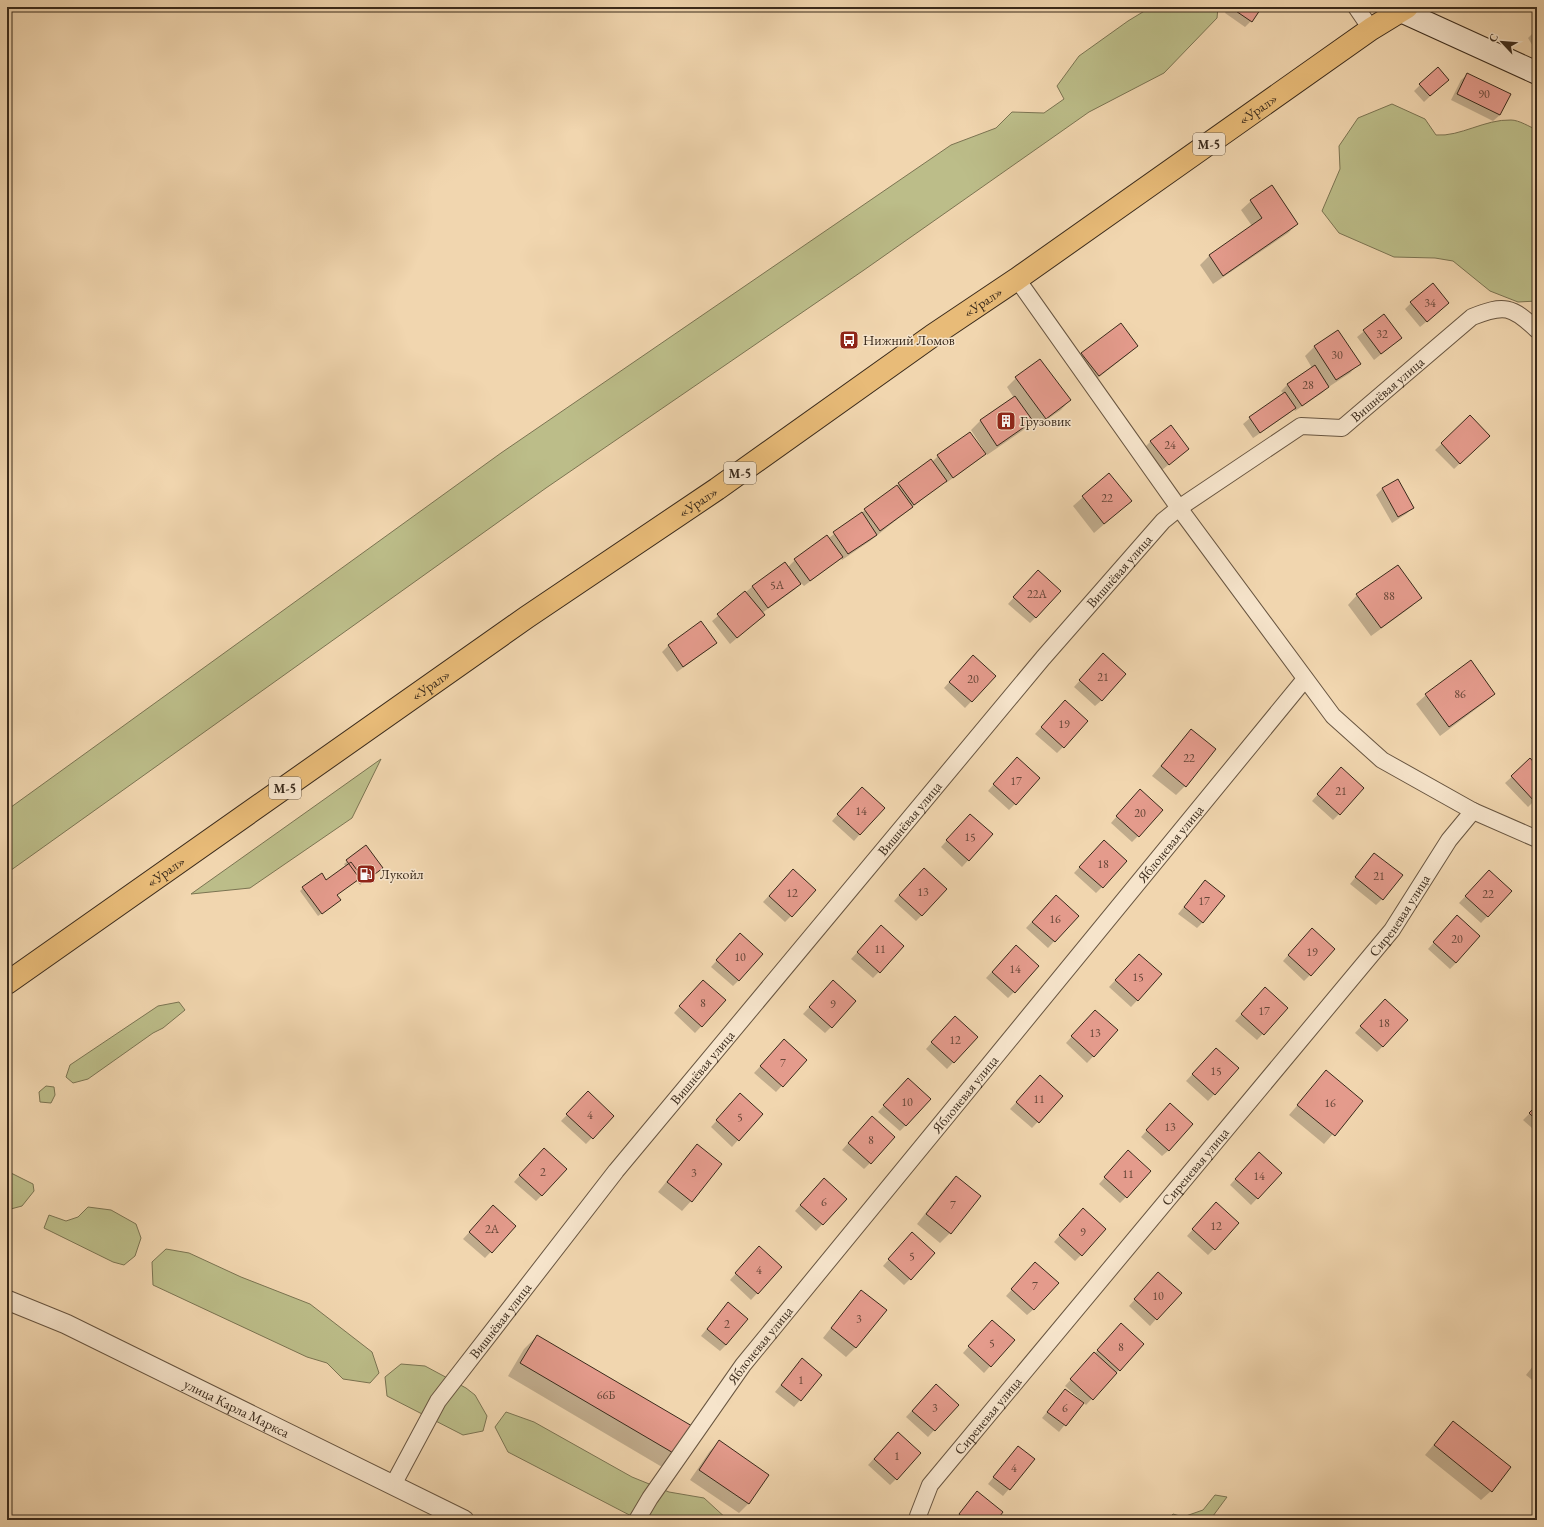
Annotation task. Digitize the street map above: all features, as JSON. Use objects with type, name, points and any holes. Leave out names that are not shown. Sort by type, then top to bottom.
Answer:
[{"type":"highway","name":"«Урал»","points":[[7,982],[527,617],[717,489],[932,336],[1017,279],[1372,29],[1404,9]]},
{"type":"main road","points":[[1404,9],[1537,73]]},
{"type":"street","points":[[1356,7],[1372,29]]},
{"type":"street","points":[[1017,279],[1179,508],[1333,716],[1382,760],[1473,810],[1537,839]]},
{"type":"street","name":"Вишнёвая улица","points":[[393,1485],[438,1401],[616,1172],[1042,658],[1163,521],[1179,508],[1301,426],[1342,428],[1472,317],[1490,310],[1508,309],[1524,318],[1537,330]]},
{"type":"street","name":"Яблоневая улица","points":[[637,1520],[650,1498],[743,1365],[1306,678]]},
{"type":"street","name":"Сиреневая улица","points":[[920,1520],[918,1516],[930,1485],[1392,930],[1449,840],[1473,810]]},
{"type":"street","name":"улица Карла Маркса","points":[[7,1300],[66,1324],[464,1520]]},
{"type":"green space","points":[[1151,7],[1218,7],[1217,18],[1164,73],[1089,112],[864,270],[546,488],[7,873],[7,810],[501,453],[951,145],[996,128],[1012,112],[1044,113],[1064,99],[1057,86],[1079,56],[1128,21]]},
{"type":"green space","points":[[1392,104],[1425,119],[1436,135],[1454,133],[1501,120],[1517,121],[1537,130],[1537,301],[1518,302],[1490,291],[1453,261],[1435,258],[1394,257],[1339,233],[1322,211],[1340,169],[1339,146],[1358,118]]},
{"type":"green space","points":[[381,759],[352,818],[250,888],[191,894]]},
{"type":"green space","points":[[179,1002],[185,1010],[163,1028],[153,1033],[88,1079],[73,1083],[66,1077],[70,1065],[158,1006]]},
{"type":"green space","points":[[46,1086],[54,1087],[55,1095],[51,1103],[40,1102],[39,1092]]},
{"type":"green space","points":[[7,1171],[33,1184],[34,1191],[22,1206],[7,1210]]},
{"type":"green space","points":[[88,1207],[111,1210],[136,1224],[141,1238],[135,1256],[124,1265],[113,1262],[44,1228],[49,1215],[66,1221],[78,1217]]},
{"type":"green space","points":[[166,1249],[189,1253],[241,1277],[310,1304],[372,1352],[379,1373],[370,1383],[343,1379],[327,1363],[307,1357],[153,1285],[152,1262]]},
{"type":"green space","points":[[401,1364],[425,1366],[466,1388],[475,1395],[487,1416],[483,1431],[463,1435],[387,1396],[385,1377]]},
{"type":"green space","points":[[506,1412],[534,1422],[632,1477],[669,1492],[704,1498],[728,1520],[639,1520],[508,1452],[495,1427]]},
{"type":"green space","points":[[1215,1495],[1227,1497],[1210,1520],[1167,1520],[1173,1514],[1183,1517],[1203,1510]]},
{"type":"building","points":[[1230,7],[1262,7],[1252,22]]},
{"type":"building","points":[[1438,67],[1449,80],[1430,96],[1419,84]]},
{"type":"building","points":[[1467,73],[1511,94],[1500,115],[1457,94]]},
{"type":"building","points":[[1272,185],[1298,224],[1223,276],[1209,255],[1262,218],[1250,200]]},
{"type":"building","points":[[1433,283],[1449,303],[1427,322],[1410,302]]},
{"type":"building","points":[[1384,314],[1402,338],[1381,354],[1363,330]]},
{"type":"building","points":[[1121,323],[1138,346],[1099,376],[1081,353]]},
{"type":"building","points":[[1338,330],[1361,364],[1336,380],[1314,346]]},
{"type":"building","points":[[1040,359],[1071,400],[1046,419],[1015,377]]},
{"type":"building","points":[[1315,365],[1329,387],[1302,406],[1287,384]]},
{"type":"building","points":[[1285,392],[1296,408],[1260,433],[1249,417]]},
{"type":"building","name":"Грузовик","points":[[1015,396],[1033,421],[997,446],[980,420]]},
{"type":"building","points":[[1470,415],[1490,436],[1460,464],[1441,443]]},
{"type":"building","points":[[1171,425],[1189,449],[1169,465],[1150,441]]},
{"type":"building","points":[[970,432],[986,454],[953,478],[937,455]]},
{"type":"building","points":[[931,459],[947,481],[914,505],[898,483]]},
{"type":"building","points":[[1109,473],[1132,501],[1104,524],[1082,496]]},
{"type":"building","points":[[1398,479],[1414,508],[1398,517],[1382,488]]},
{"type":"building","points":[[897,485],[913,507],[880,531],[864,509]]},
{"type":"building","points":[[862,512],[877,535],[848,554],[833,532]]},
{"type":"building","points":[[827,535],[843,557],[810,581],[794,559]]},
{"type":"building","points":[[785,562],[801,584],[768,608],[752,586]]},
{"type":"building","points":[[1398,565],[1422,598],[1381,628],[1356,594]]},
{"type":"building","points":[[1038,570],[1061,591],[1036,618],[1013,597]]},
{"type":"building","points":[[745,591],[765,615],[737,638],[717,614]]},
{"type":"building","points":[[701,621],[717,643],[683,667],[668,645]]},
{"type":"building","points":[[1103,653],[1126,674],[1102,701],[1079,680]]},
{"type":"building","points":[[973,655],[996,676],[972,702],[949,682]]},
{"type":"building","points":[[1471,660],[1495,694],[1449,727],[1425,694]]},
{"type":"building","points":[[1065,700],[1088,721],[1064,748],[1041,727]]},
{"type":"building","points":[[1191,729],[1216,749],[1186,787],[1161,766]]},
{"type":"building","points":[[1017,757],[1040,778],[1016,805],[993,784]]},
{"type":"building","points":[[1530,758],[1537,766],[1537,799],[1535,802],[1511,776]]},
{"type":"building","points":[[1341,767],[1364,788],[1340,815],[1317,794]]},
{"type":"building","points":[[862,787],[885,808],[860,835],[837,814]]},
{"type":"building","points":[[1140,789],[1163,810],[1139,837],[1116,816]]},
{"type":"building","points":[[970,814],[993,834],[969,861],[946,840]]},
{"type":"building","points":[[1104,840],[1127,861],[1103,888],[1079,867]]},
{"type":"building","points":[[366,845],[383,868],[363,883],[346,860]]},
{"type":"building","points":[[1374,853],[1403,875],[1383,900],[1355,877]]},
{"type":"building","points":[[351,862],[362,877],[337,895],[341,900],[322,914],[302,887],[322,873],[326,880]]},
{"type":"building","points":[[924,868],[947,889],[922,916],[899,895]]},
{"type":"building","points":[[793,869],[816,890],[792,917],[769,896]]},
{"type":"building","points":[[1489,870],[1512,891],[1488,917],[1465,896]]},
{"type":"building","points":[[1205,880],[1225,896],[1203,923],[1184,907]]},
{"type":"building","points":[[1056,895],[1079,916],[1055,942],[1032,922]]},
{"type":"building","points":[[1457,915],[1480,936],[1456,963],[1433,942]]},
{"type":"building","points":[[881,925],[904,946],[880,973],[857,952]]},
{"type":"building","points":[[1312,928],[1335,949],[1311,976],[1288,955]]},
{"type":"building","points":[[740,933],[763,954],[739,981],[716,960]]},
{"type":"building","points":[[1016,945],[1039,966],[1015,993],[992,972]]},
{"type":"building","points":[[1139,954],[1162,974],[1138,1001],[1115,980]]},
{"type":"building","points":[[703,980],[726,1000],[702,1027],[679,1006]]},
{"type":"building","points":[[833,980],[856,1001],[832,1028],[809,1007]]},
{"type":"building","points":[[1265,987],[1288,1008],[1264,1035],[1241,1014]]},
{"type":"building","points":[[1385,999],[1408,1020],[1383,1047],[1360,1026]]},
{"type":"building","points":[[1095,1010],[1118,1030],[1094,1057],[1071,1036]]},
{"type":"building","points":[[955,1016],[978,1037],[954,1063],[931,1042]]},
{"type":"building","points":[[784,1039],[807,1060],[783,1087],[760,1066]]},
{"type":"building","points":[[1216,1048],[1239,1068],[1215,1095],[1192,1074]]},
{"type":"building","points":[[1326,1070],[1363,1101],[1335,1136],[1297,1105]]},
{"type":"building","points":[[1040,1075],[1063,1096],[1039,1123],[1016,1102]]},
{"type":"building","points":[[908,1078],[931,1099],[906,1126],[883,1105]]},
{"type":"building","points":[[588,1091],[614,1116],[593,1139],[566,1114]]},
{"type":"building","points":[[740,1093],[763,1114],[739,1141],[716,1120]]},
{"type":"building","points":[[1170,1103],[1193,1124],[1169,1151],[1146,1130]]},
{"type":"building","points":[[1537,1105],[1537,1121],[1529,1113]]},
{"type":"building","points":[[872,1116],[895,1137],[871,1164],[848,1143]]},
{"type":"building","points":[[697,1144],[722,1164],[692,1202],[667,1182]]},
{"type":"building","points":[[544,1148],[567,1169],[542,1196],[519,1175]]},
{"type":"building","points":[[1128,1150],[1151,1171],[1127,1198],[1104,1177]]},
{"type":"building","points":[[1259,1152],[1282,1173],[1258,1199],[1235,1179]]},
{"type":"building","points":[[956,1176],[981,1196],[951,1234],[926,1214]]},
{"type":"building","points":[[824,1178],[847,1199],[823,1225],[800,1205]]},
{"type":"building","points":[[1216,1202],[1239,1223],[1215,1250],[1192,1229]]},
{"type":"building","points":[[493,1205],[516,1226],[492,1253],[469,1232]]},
{"type":"building","points":[[1083,1208],[1106,1229],[1082,1256],[1059,1235]]},
{"type":"building","points":[[912,1232],[935,1253],[911,1280],[888,1259]]},
{"type":"building","points":[[759,1246],[782,1267],[758,1294],[735,1273]]},
{"type":"building","points":[[1035,1262],[1059,1283],[1034,1310],[1011,1289]]},
{"type":"building","points":[[1158,1272],[1182,1293],[1157,1320],[1134,1299]]},
{"type":"building","points":[[861,1290],[887,1310],[856,1348],[831,1328]]},
{"type":"building","points":[[728,1302],[748,1319],[726,1345],[707,1329]]},
{"type":"building","points":[[992,1320],[1015,1340],[991,1367],[968,1346]]},
{"type":"building","points":[[1121,1323],[1144,1344],[1120,1371],[1097,1350]]},
{"type":"building","points":[[537,1335],[692,1426],[675,1454],[520,1363]]},
{"type":"building","points":[[1094,1352],[1117,1373],[1093,1400],[1070,1379]]},
{"type":"building","points":[[802,1358],[822,1375],[801,1401],[781,1385]]},
{"type":"building","points":[[936,1384],[959,1405],[935,1431],[912,1411]]},
{"type":"building","points":[[1065,1389],[1084,1403],[1066,1426],[1047,1412]]},
{"type":"building","points":[[1453,1421],[1511,1467],[1492,1492],[1434,1445]]},
{"type":"building","points":[[898,1432],[921,1453],[897,1480],[874,1459]]},
{"type":"building","points":[[719,1440],[769,1475],[749,1504],[699,1470]]},
{"type":"building","points":[[1018,1446],[1035,1459],[1010,1490],[993,1477]]},
{"type":"building","points":[[977,1491],[1003,1512],[997,1520],[966,1520],[959,1514]]},
{"type":"place","name":"Нижний Ломов","points":[[849,340]]},
{"type":"place","name":"Грузовик","points":[[1006,421]]},
{"type":"place","name":"Лукойл","points":[[366,874]]}]
